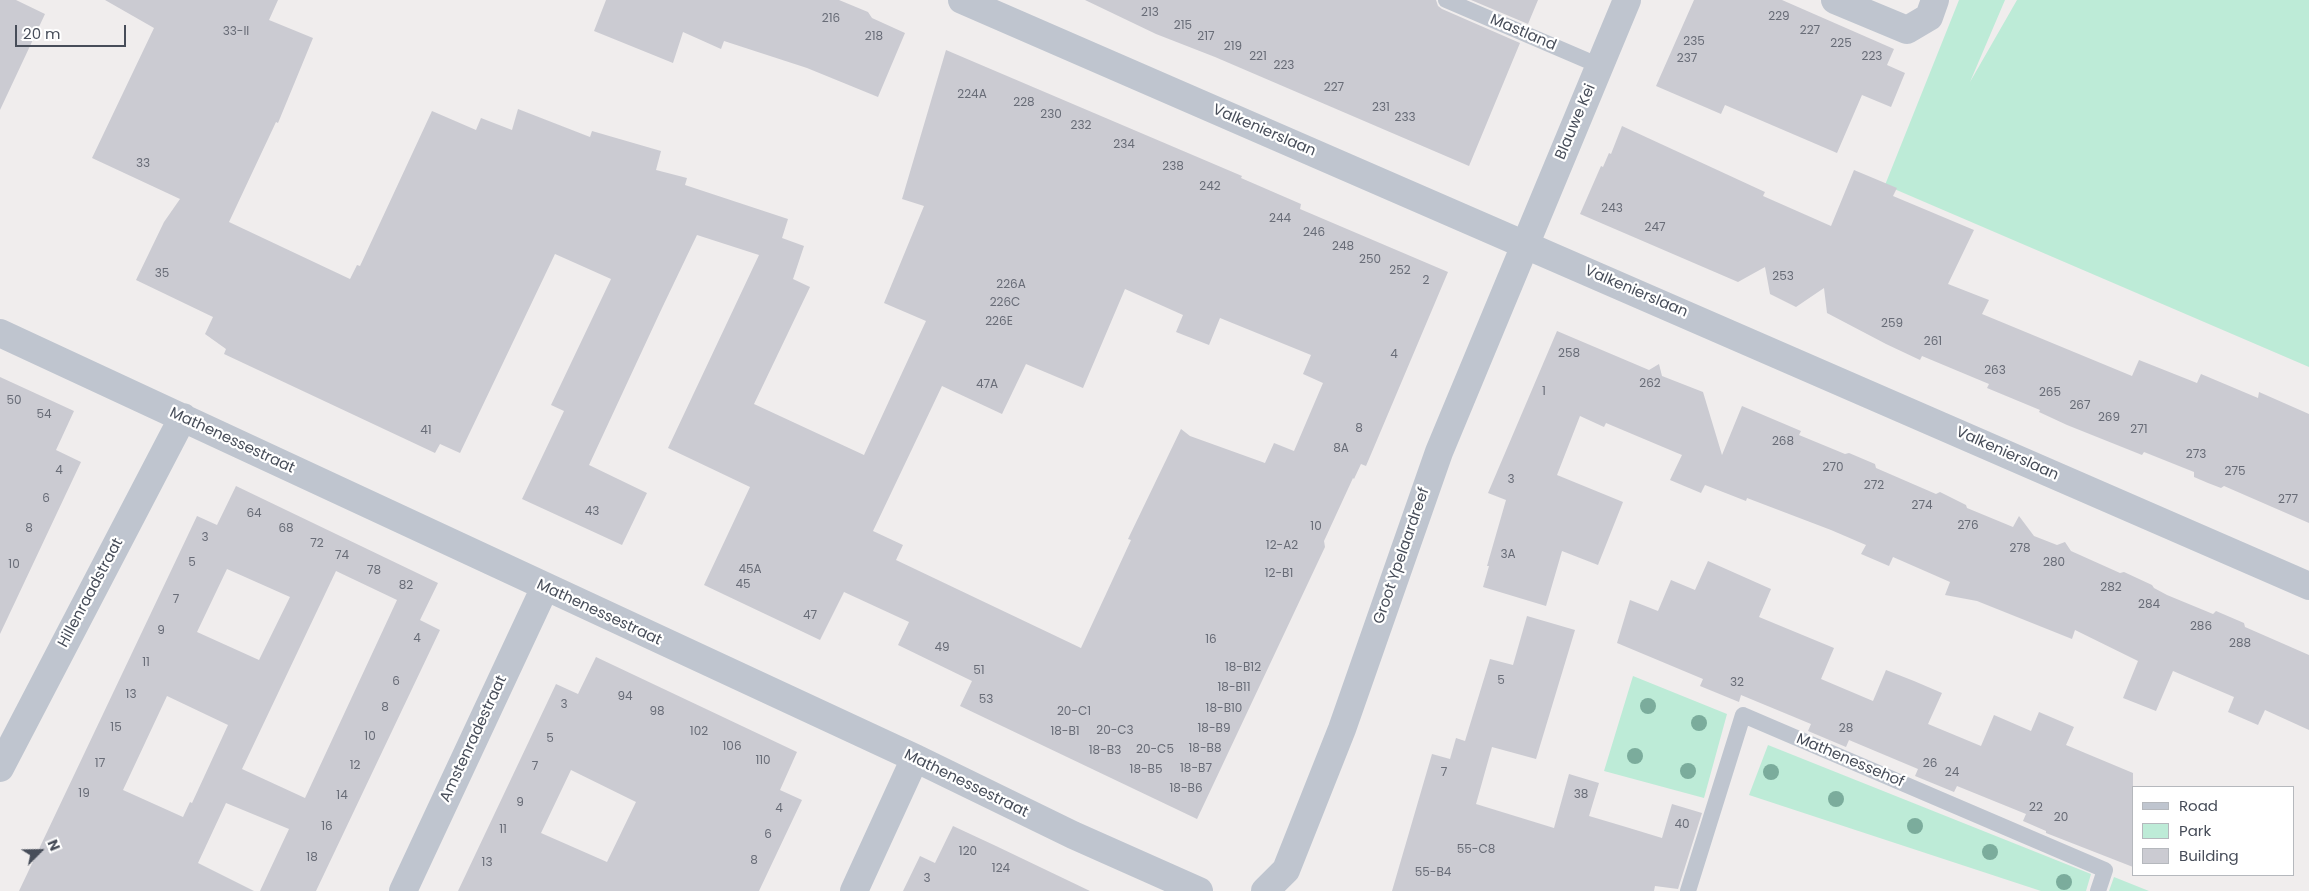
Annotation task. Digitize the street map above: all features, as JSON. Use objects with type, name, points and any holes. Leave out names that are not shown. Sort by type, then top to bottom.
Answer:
[{"type":"street","name":"Valkenierslaan","points":[[962,0],[2309,586]]},
{"type":"street","name":"Blauwe Kei","points":[[1525,244],[1627,0]]},
{"type":"street","points":[[1836,0],[1908,30],[1929,17],[1935,0]]},
{"type":"street","name":"Groot Ypelaardreef","points":[[1265,891],[1289,880],[1439,452],[1525,244]]},
{"type":"street","name":"Mathenessestraat","points":[[0,333],[183,417],[354,500],[915,758],[1073,835],[1199,891]]},
{"type":"street","name":"Hillenraadstraat","points":[[0,768],[183,417]]},
{"type":"street","name":"Amstenradestraat","points":[[402,891],[545,587]]},
{"type":"street","points":[[854,891],[915,758]]},
{"type":"lane","name":"Mastland","points":[[1446,0],[1600,66]]},
{"type":"lane","name":"Mathenessehof","points":[[1688,891],[1743,715],[2105,870],[2098,891]]},
{"type":"green space","points":[[1959,0],[2005,0],[1970,82],[2017,0],[2309,0],[2309,367],[1885,185]]},
{"type":"green space","points":[[1633,676],[1727,714],[1704,798],[1604,771]]},
{"type":"green space","points":[[1768,745],[2091,874],[2086,891],[2041,891],[1749,795]]},
{"type":"green space","points":[[2114,877],[2149,891],[2109,891]]},
{"type":"building","points":[[0,0],[16,0],[45,14],[0,110]]},
{"type":"building","points":[[105,0],[278,0],[269,20],[313,38],[278,123],[276,122],[229,222],[350,279],[357,265],[360,266],[432,111],[476,130],[481,118],[512,130],[518,109],[590,137],[592,131],[661,151],[656,170],[687,178],[685,185],[788,219],[782,238],[804,246],[793,279],[810,287],[754,404],[864,455],[926,321],[884,303],[924,206],[902,199],[946,50],[1242,176],[1241,178],[1301,204],[1300,209],[1448,272],[1366,466],[1361,464],[1353,478],[1324,541],[1325,547],[1197,819],[960,706],[972,681],[898,645],[909,622],[844,592],[820,640],[704,585],[750,487],[668,448],[759,255],[697,235],[662,308],[589,465],[647,493],[622,545],[522,499],[564,411],[551,405],[611,279],[555,254],[460,453],[440,444],[435,453],[224,354],[226,349],[205,334],[213,317],[136,280],[164,222],[180,199],[92,158],[154,28]],"holes":[[[1125,289],[1183,315],[1176,332],[1209,345],[1220,318],[1311,355],[1303,374],[1323,383],[1294,451],[1274,443],[1265,463],[1190,436],[1181,429],[1128,539],[1131,540],[1081,648],[896,560],[903,545],[873,531],[942,386],[1002,414],[1026,364],[1083,388]]]},
{"type":"building","points":[[606,0],[839,0],[868,12],[872,18],[905,33],[878,97],[807,68],[724,41],[721,49],[683,32],[673,63],[594,31]]},
{"type":"building","points":[[1085,0],[1436,0],[1438,6],[1442,9],[1520,43],[1469,166],[1215,57],[1156,34]]},
{"type":"building","points":[[1471,0],[1538,0],[1528,24]]},
{"type":"building","points":[[1694,0],[1782,0],[1894,49],[1887,65],[1905,73],[1891,107],[1862,95],[1837,153],[1725,105],[1721,114],[1656,86]]},
{"type":"building","points":[[1622,126],[1765,192],[1763,196],[1831,226],[1854,170],[1897,188],[1893,196],[1974,230],[1948,284],[1989,300],[1982,314],[2132,376],[2139,360],[2197,383],[2201,374],[2258,398],[2259,392],[2309,414],[2309,523],[2224,486],[2221,488],[2194,477],[2194,472],[2144,452],[2142,455],[2067,425],[2039,412],[2040,410],[1987,388],[1989,384],[1922,356],[1920,360],[1886,344],[1827,313],[1824,288],[1796,307],[1770,294],[1765,267],[1738,282],[1580,214],[1601,166],[1603,167],[1609,153],[1611,154]]},
{"type":"building","points":[[1557,331],[1649,370],[1659,364],[1662,376],[1703,392],[1722,455],[1742,406],[1801,431],[1799,435],[1875,464],[1876,468],[1936,494],[1940,492],[1966,505],[1967,508],[2013,527],[2019,516],[2034,536],[2057,545],[2065,542],[2071,551],[2120,573],[2124,572],[2152,585],[2167,595],[2213,614],[2216,611],[2244,623],[2245,627],[2309,655],[2309,730],[2265,710],[2258,725],[2228,712],[2234,697],[2173,671],[2156,711],[2123,698],[2138,661],[2075,630],[2072,639],[1977,601],[1945,595],[1950,582],[1893,557],[1889,566],[1861,554],[1866,545],[1831,530],[1747,498],[1746,501],[1705,485],[1701,493],[1670,480],[1682,455],[1606,423],[1604,427],[1580,416],[1557,475],[1623,502],[1598,565],[1562,551],[1546,606],[1483,587],[1489,566],[1487,566],[1506,500],[1488,493]]},
{"type":"building","points":[[0,377],[74,411],[56,450],[81,462],[0,634]]},
{"type":"building","points":[[236,486],[438,583],[420,620],[440,630],[316,891],[260,891],[289,829],[226,803],[198,863],[254,891],[19,891],[197,516],[217,525]],"holes":[[[227,569],[290,597],[259,660],[197,632]],[[336,571],[397,600],[305,798],[242,769]],[[167,696],[228,725],[192,803],[190,802],[183,817],[123,790]]]},
{"type":"building","points":[[1708,561],[1771,589],[1759,617],[1834,648],[1821,679],[1873,701],[1886,670],[1914,681],[1942,693],[1928,724],[1981,746],[1994,715],[2031,731],[2039,712],[2074,727],[2066,745],[2133,773],[2132,867],[2046,833],[2046,831],[2023,821],[2026,814],[1957,786],[1954,792],[1915,776],[1918,769],[1849,740],[1846,747],[1808,731],[1811,724],[1741,695],[1739,702],[1700,686],[1703,679],[1617,643],[1630,600],[1658,611],[1671,580],[1695,590]]},
{"type":"building","points":[[1527,616],[1575,630],[1536,759],[1492,747],[1476,804],[1554,828],[1569,774],[1599,783],[1589,816],[1662,838],[1672,804],[1702,813],[1678,889],[1655,886],[1654,891],[1392,891],[1432,754],[1450,759],[1456,738],[1465,741],[1490,659],[1513,665]]},
{"type":"building","points":[[596,657],[797,752],[780,790],[802,800],[759,891],[458,891],[556,684],[578,694]],"holes":[[[571,770],[636,802],[607,862],[541,833]]]},
{"type":"building","points":[[953,826],[1090,891],[903,891],[920,856],[935,863]]}]
